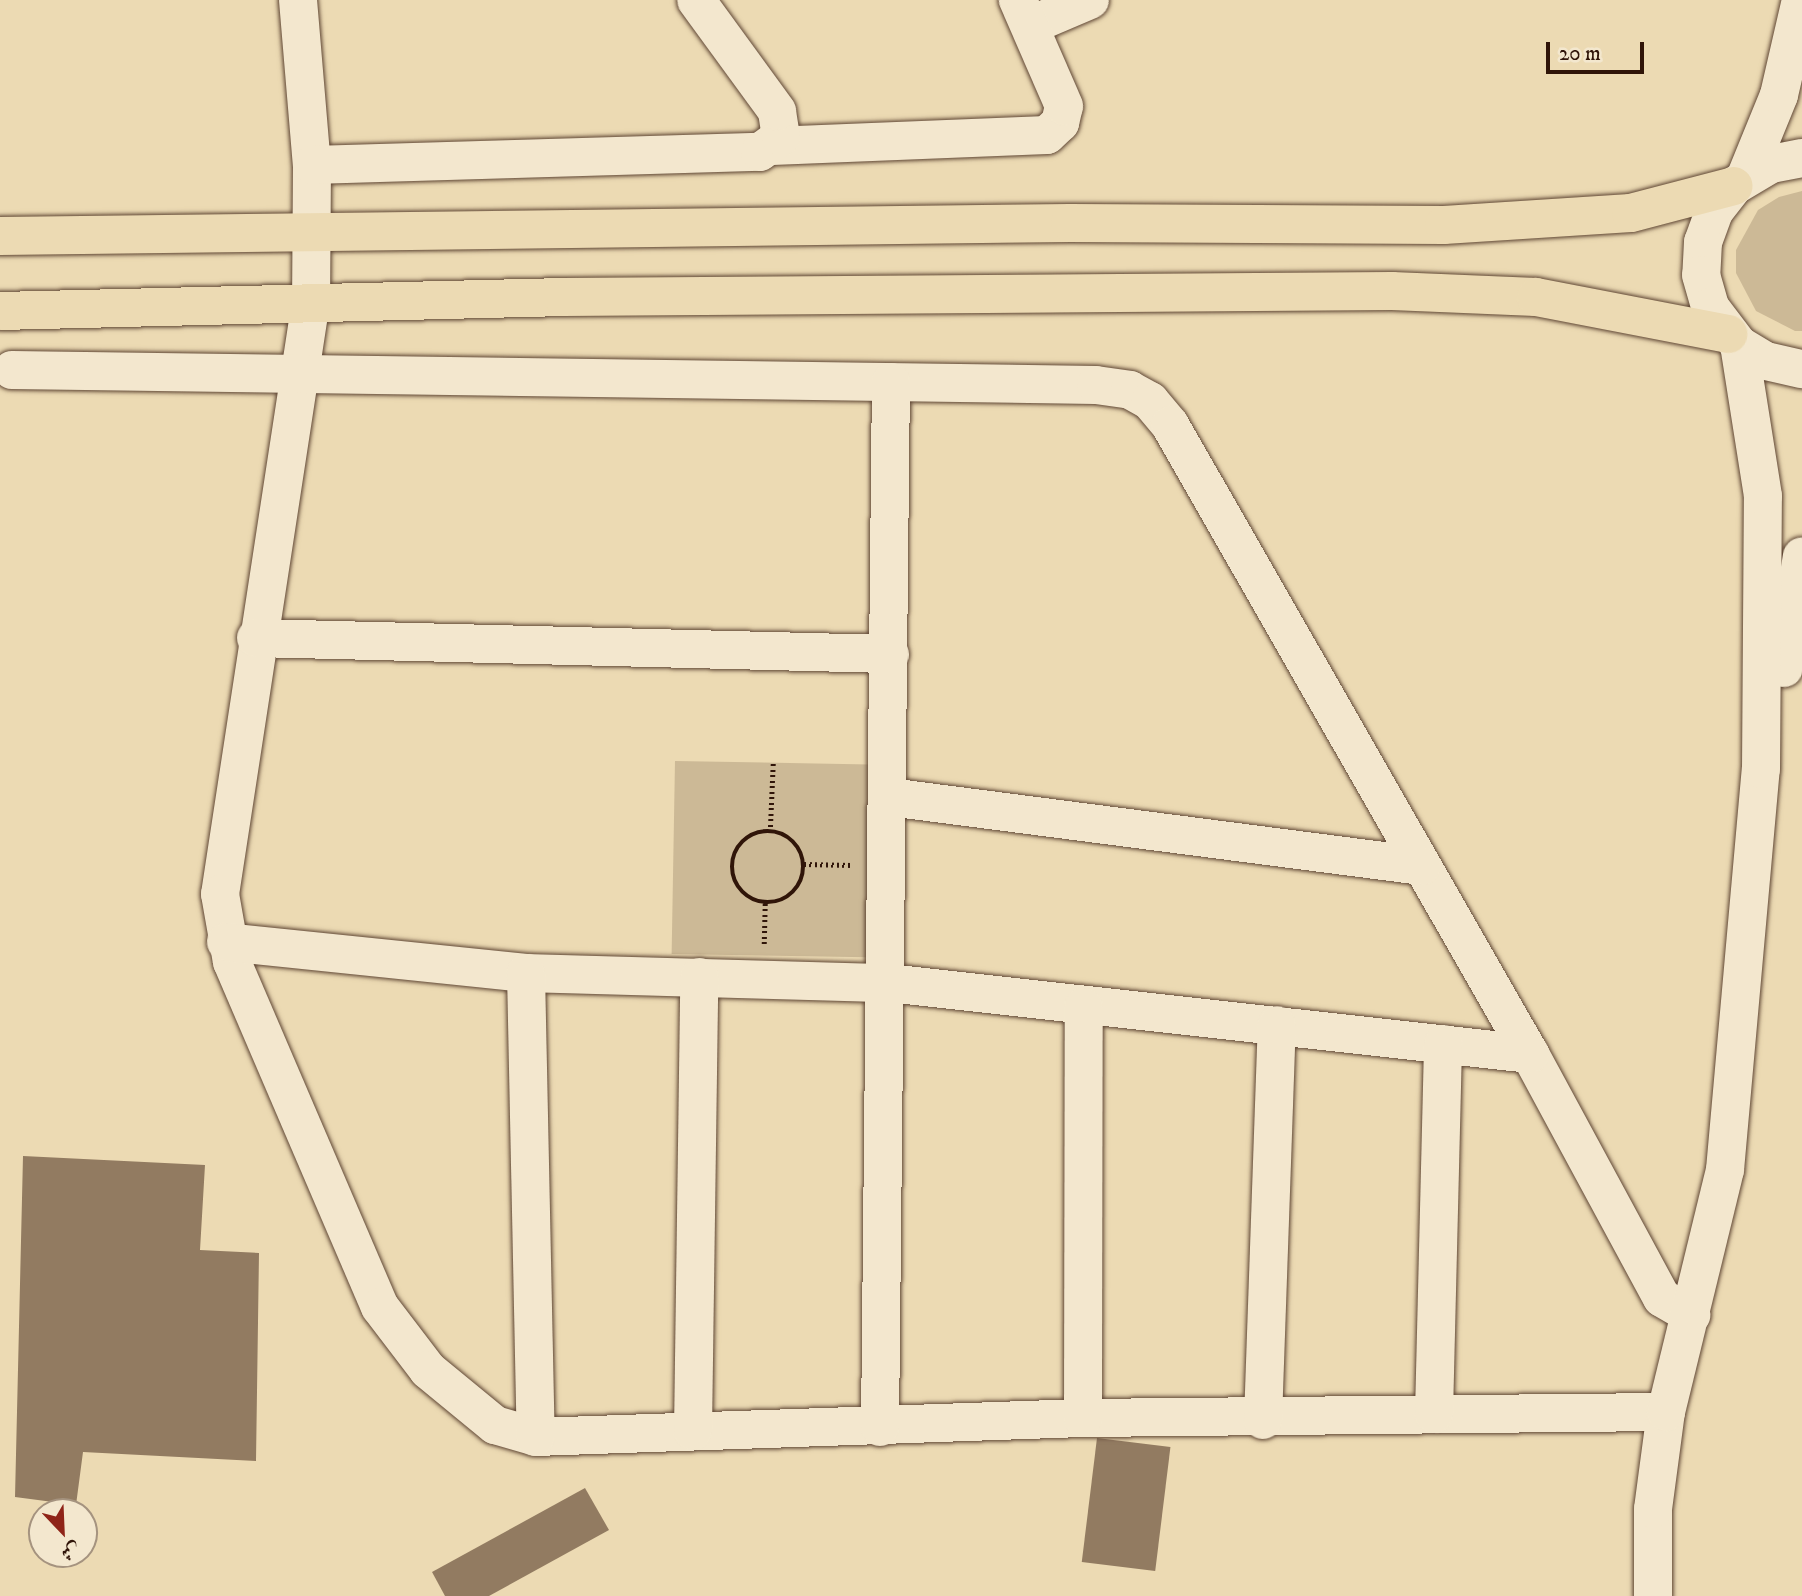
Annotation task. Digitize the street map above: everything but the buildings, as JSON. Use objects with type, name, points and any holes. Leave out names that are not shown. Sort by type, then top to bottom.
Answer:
[{"type":"highway","points":[[0,236],[1070,223],[1444,225],[1631,213],[1740,181]]},
{"type":"highway","points":[[0,312],[311,301],[1392,291],[1536,297],[1734,340]]},
{"type":"street","points":[[298,0],[312,165],[311,301],[256,638],[220,894],[226,942],[380,1307],[404,1343],[456,1396],[495,1425],[536,1437],[1083,1418],[1263,1420],[1434,1413],[1666,1412]]},
{"type":"street","points":[[696,0],[777,111],[781,137],[772,146]]},
{"type":"street","points":[[312,165],[743,156],[772,146],[1047,135],[1060,123],[1064,106],[1025,12],[1090,0]]},
{"type":"street","points":[[1801,0],[1779,95],[1740,181],[1714,212],[1702,264],[1710,307],[1734,340],[1766,361],[1802,369]]},
{"type":"street","points":[[1740,181],[1802,158]]},
{"type":"street","points":[[1653,1596],[1653,1509],[1666,1412],[1692,1314],[1726,1157],[1761,769],[1763,496],[1734,340]]},
{"type":"street","points":[[12,370],[1096,384],[1129,390],[1150,401],[1170,425],[1530,1054],[1662,1298],[1692,1314]]},
{"type":"street","points":[[880,1427],[889,797],[891,382]]},
{"type":"street","points":[[1761,769],[1792,688],[1802,556]]},
{"type":"street","points":[[256,638],[890,654]]},
{"type":"street","points":[[889,797],[1422,866]]},
{"type":"street","points":[[226,942],[526,973],[887,983],[1084,1007],[1277,1025],[1530,1054]]},
{"type":"street","points":[[526,973],[536,1437]]},
{"type":"street","points":[[693,1431],[699,977]]},
{"type":"street","points":[[1083,1418],[1084,1007]]},
{"type":"street","points":[[1263,1420],[1277,1025]]},
{"type":"street","points":[[1434,1413],[1443,1044]]},
{"type":"path","points":[[770,832],[773,763]]},
{"type":"path","points":[[770,832],[794,842],[804,864],[803,877],[789,897],[765,903],[744,894],[733,875],[735,853],[751,836],[770,832]]},
{"type":"path","points":[[804,864],[888,865]]},
{"type":"shaded area","points":[[1802,191],[1802,331],[1795,331],[1756,311],[1736,273],[1736,250],[1758,210],[1779,197]]},
{"type":"shaded area","points":[[675,761],[870,764],[867,957],[672,954]]}]
